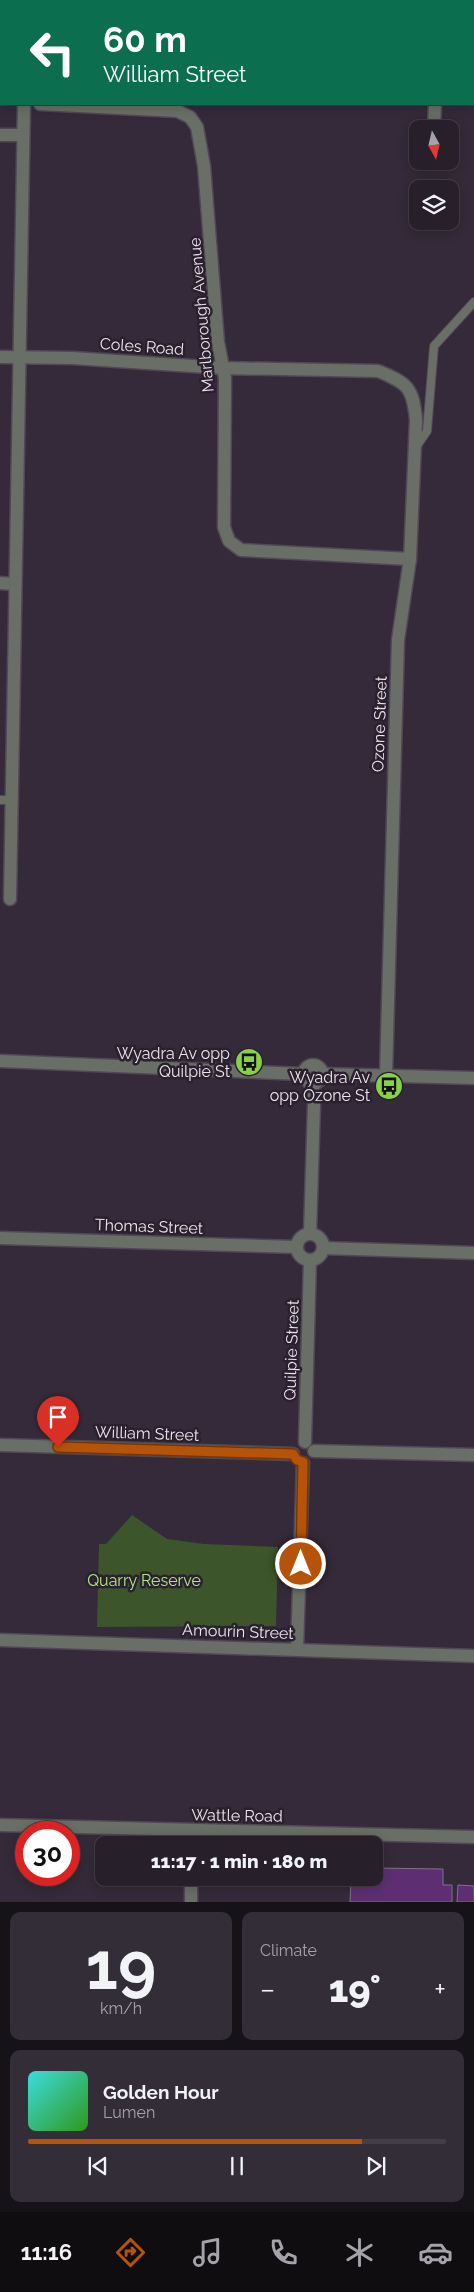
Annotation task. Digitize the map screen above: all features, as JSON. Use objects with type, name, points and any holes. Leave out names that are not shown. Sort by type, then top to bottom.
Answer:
[{"type":"street","points":[[10,899],[6,800],[20,357],[24,105]]},
{"type":"street","name":"Marlborough Avenue","points":[[60,105],[177,111],[190,117],[197,127],[204,166],[218,342],[222,368],[226,378],[224,527],[229,541],[241,550],[410,559]]},
{"type":"street","points":[[434,120],[435,105]]},
{"type":"street","points":[[0,135],[22,135]]},
{"type":"street","name":"Coles Road","points":[[0,357],[72,358],[222,368],[378,371],[400,379]]},
{"type":"street","name":"Ozone Street","points":[[386,1075],[398,640],[410,559],[414,448],[414,397],[400,379]]},
{"type":"street","points":[[0,583],[14,584]]},
{"type":"street","points":[[0,1061],[303,1074],[306,1068],[311,1065],[319,1068],[314,1105],[310,1234]]},
{"type":"street","points":[[317,1078],[386,1075],[474,1078]]},
{"type":"street","points":[[310,1234],[321,1240],[323,1248],[317,1258],[310,1260],[302,1258],[296,1247],[299,1239],[310,1234]]},
{"type":"street","name":"Thomas Street","points":[[0,1238],[296,1247]]},
{"type":"street","points":[[323,1248],[474,1253]]},
{"type":"street","name":"Quilpie Street","points":[[305,1442],[310,1260]]},
{"type":"street","points":[[297,1649],[298,1458],[296,1445],[305,1442],[312,1446],[314,1451],[311,1459],[298,1458]]},
{"type":"street","name":"William Street","points":[[0,1446],[298,1458]]},
{"type":"street","points":[[314,1451],[474,1455]]},
{"type":"street","name":"Amourin Street","points":[[0,1640],[474,1656]]},
{"type":"street","name":"Wattle Road","points":[[0,1825],[474,1836]]},
{"type":"street","points":[[193,1830],[193,1836]]},
{"type":"street","points":[[191,1886],[191,1902]]},
{"type":"lane","points":[[414,448],[427,431],[434,346],[474,302]]},
{"type":"green space","name":"Quarry Reserve","points":[[132,1515],[167,1539],[204,1544],[278,1547],[276,1626],[97,1627],[99,1544],[106,1544]]},
{"type":"building","points":[[383,1868],[443,1869],[443,1885],[452,1885],[452,1902],[350,1902],[351,1886],[383,1886]]},
{"type":"building","points":[[458,1885],[474,1886],[474,1902],[457,1902]]},
{"type":"place","name":"Wyadra Av opp Quilpie St","points":[[249,1062]]},
{"type":"place","name":"Wyadra Av opp Ozone St","points":[[389,1086]]},
{"type":"route","points":[[58,1447],[293,1454],[297,1460],[303,1462],[301,1564]]}]
